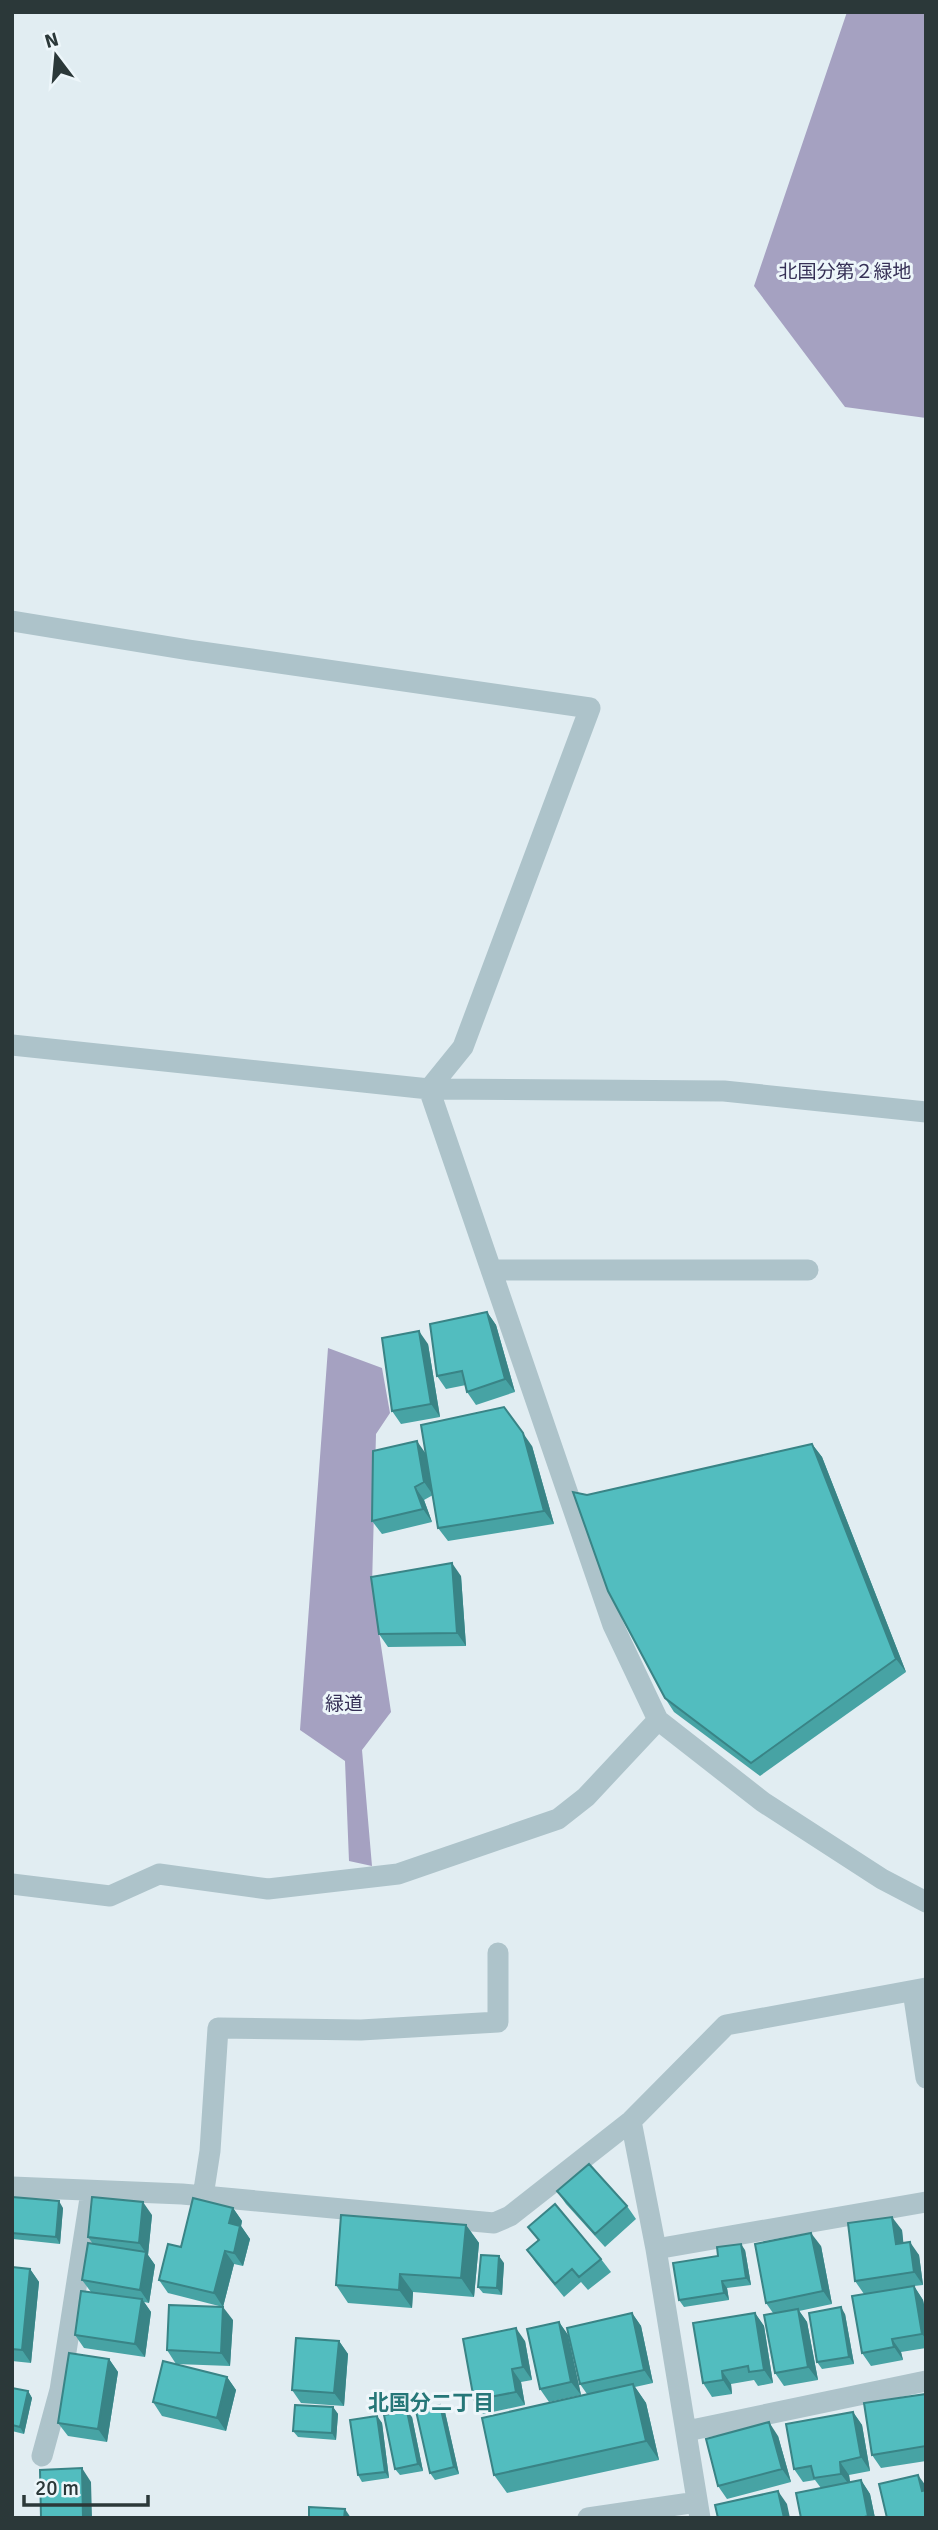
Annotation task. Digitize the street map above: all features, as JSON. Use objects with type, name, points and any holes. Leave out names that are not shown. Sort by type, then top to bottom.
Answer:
[{"type":"street","points":[[12,621],[189,650],[590,708],[463,1047],[429,1088]]},
{"type":"street","points":[[12,1045],[429,1088],[724,1091],[926,1112]]},
{"type":"street","points":[[429,1088],[613,1625],[658,1720],[763,1802],[882,1879],[926,1902]]},
{"type":"street","points":[[491,1270],[808,1270]]},
{"type":"street","points":[[12,1884],[110,1896],[159,1874],[268,1889],[398,1874],[558,1819],[586,1797],[658,1720]]},
{"type":"street","points":[[203,2196],[215,2100],[218,2028],[360,2030],[498,2022],[498,1953]]},
{"type":"street","points":[[12,2187],[203,2196],[495,2223],[510,2216],[631,2121],[726,2025],[919,1989],[926,2078]]},
{"type":"street","points":[[588,2518],[699,2510],[656,2249],[631,2121]]},
{"type":"street","points":[[42,2456],[60,2390],[92,2192]]},
{"type":"street","points":[[656,2249],[926,2202]]},
{"type":"street","points":[[687,2431],[926,2381]]},
{"type":"green space","name":"北国分第２緑地","points":[[847,12],[926,12],[926,418],[845,407],[754,286]]},
{"type":"green space","name":"緑道","points":[[328,1348],[382,1368],[390,1413],[376,1434],[372,1586],[391,1712],[362,1750],[372,1866],[349,1861],[345,1761],[300,1730]]},
{"type":"building","points":[[487,1312],[505,1379],[467,1392],[462,1371],[437,1376],[430,1324]]},
{"type":"building","points":[[419,1331],[431,1404],[392,1411],[382,1338]]},
{"type":"building","points":[[504,1407],[523,1433],[544,1511],[438,1528],[421,1425]]},
{"type":"building","points":[[417,1441],[424,1482],[415,1487],[423,1509],[372,1521],[373,1451]]},
{"type":"building","points":[[812,1444],[896,1659],[751,1763],[665,1698],[608,1591],[573,1492],[587,1495]]},
{"type":"building","points":[[452,1563],[457,1633],[379,1634],[371,1577]]},
{"type":"building","points":[[589,2164],[627,2206],[595,2234],[557,2191]]},
{"type":"building","points":[[12,2197],[59,2201],[56,2237],[12,2233]]},
{"type":"building","points":[[92,2197],[143,2202],[139,2243],[88,2237]]},
{"type":"building","points":[[193,2198],[233,2208],[229,2223],[240,2226],[234,2253],[225,2251],[214,2293],[159,2280],[168,2244],[181,2247]]},
{"type":"building","points":[[555,2204],[601,2259],[579,2277],[572,2269],[555,2284],[527,2250],[539,2240],[528,2227]]},
{"type":"building","points":[[341,2215],[466,2225],[461,2278],[400,2274],[399,2290],[336,2285]]},
{"type":"building","points":[[892,2217],[896,2244],[910,2242],[914,2272],[855,2281],[848,2223]]},
{"type":"building","points":[[811,2233],[823,2291],[766,2303],[755,2244]]},
{"type":"building","points":[[88,2243],[146,2252],[140,2290],[82,2280]]},
{"type":"building","points":[[741,2244],[746,2278],[722,2281],[724,2293],[679,2300],[673,2263],[718,2256],[717,2247]]},
{"type":"building","points":[[481,2255],[499,2256],[497,2288],[478,2287]]},
{"type":"building","points":[[12,2267],[30,2269],[22,2350],[12,2349]]},
{"type":"building","points":[[914,2286],[922,2334],[892,2339],[894,2347],[862,2353],[852,2296]]},
{"type":"building","points":[[81,2291],[142,2299],[135,2344],[75,2335]]},
{"type":"building","points":[[169,2305],[223,2307],[221,2353],[167,2350]]},
{"type":"building","points":[[841,2307],[849,2357],[817,2362],[809,2313]]},
{"type":"building","points":[[798,2309],[808,2367],[775,2373],[764,2315]]},
{"type":"building","points":[[632,2313],[644,2370],[580,2384],[567,2328]]},
{"type":"building","points":[[755,2313],[764,2370],[749,2372],[748,2366],[722,2371],[723,2380],[703,2383],[693,2323]]},
{"type":"building","points":[[559,2322],[571,2382],[540,2389],[527,2329]]},
{"type":"building","points":[[516,2328],[523,2367],[512,2369],[516,2392],[474,2400],[463,2339]]},
{"type":"building","points":[[296,2338],[339,2341],[334,2393],[292,2390]]},
{"type":"building","points":[[69,2353],[109,2359],[98,2429],[58,2423]]},
{"type":"building","points":[[163,2361],[227,2377],[217,2418],[153,2402]]},
{"type":"building","points":[[633,2384],[646,2441],[494,2475],[482,2418]]},
{"type":"building","points":[[12,2388],[28,2391],[20,2427],[12,2425]]},
{"type":"building","points":[[926,2394],[926,2446],[872,2455],[864,2403]]},
{"type":"building","points":[[295,2405],[333,2407],[332,2433],[293,2431]]},
{"type":"building","points":[[440,2405],[454,2467],[430,2473],[416,2411]]},
{"type":"building","points":[[407,2411],[418,2464],[395,2469],[384,2415]]},
{"type":"building","points":[[853,2412],[861,2457],[840,2462],[841,2474],[814,2478],[811,2466],[794,2469],[786,2424]]},
{"type":"building","points":[[377,2416],[385,2472],[358,2475],[350,2420]]},
{"type":"building","points":[[769,2422],[782,2469],[718,2486],[706,2439]]},
{"type":"building","points":[[82,2468],[83,2518],[41,2518],[40,2470]]},
{"type":"building","points":[[918,2475],[922,2491],[926,2490],[926,2518],[887,2518],[879,2484]]},
{"type":"building","points":[[861,2480],[868,2516],[801,2518],[796,2493]]},
{"type":"building","points":[[778,2491],[784,2518],[718,2518],[715,2505]]},
{"type":"building","points":[[309,2507],[345,2509],[344,2518],[309,2518]]},
{"type":"district","name":"北国分二丁目","points":[[431,2403]]}]
